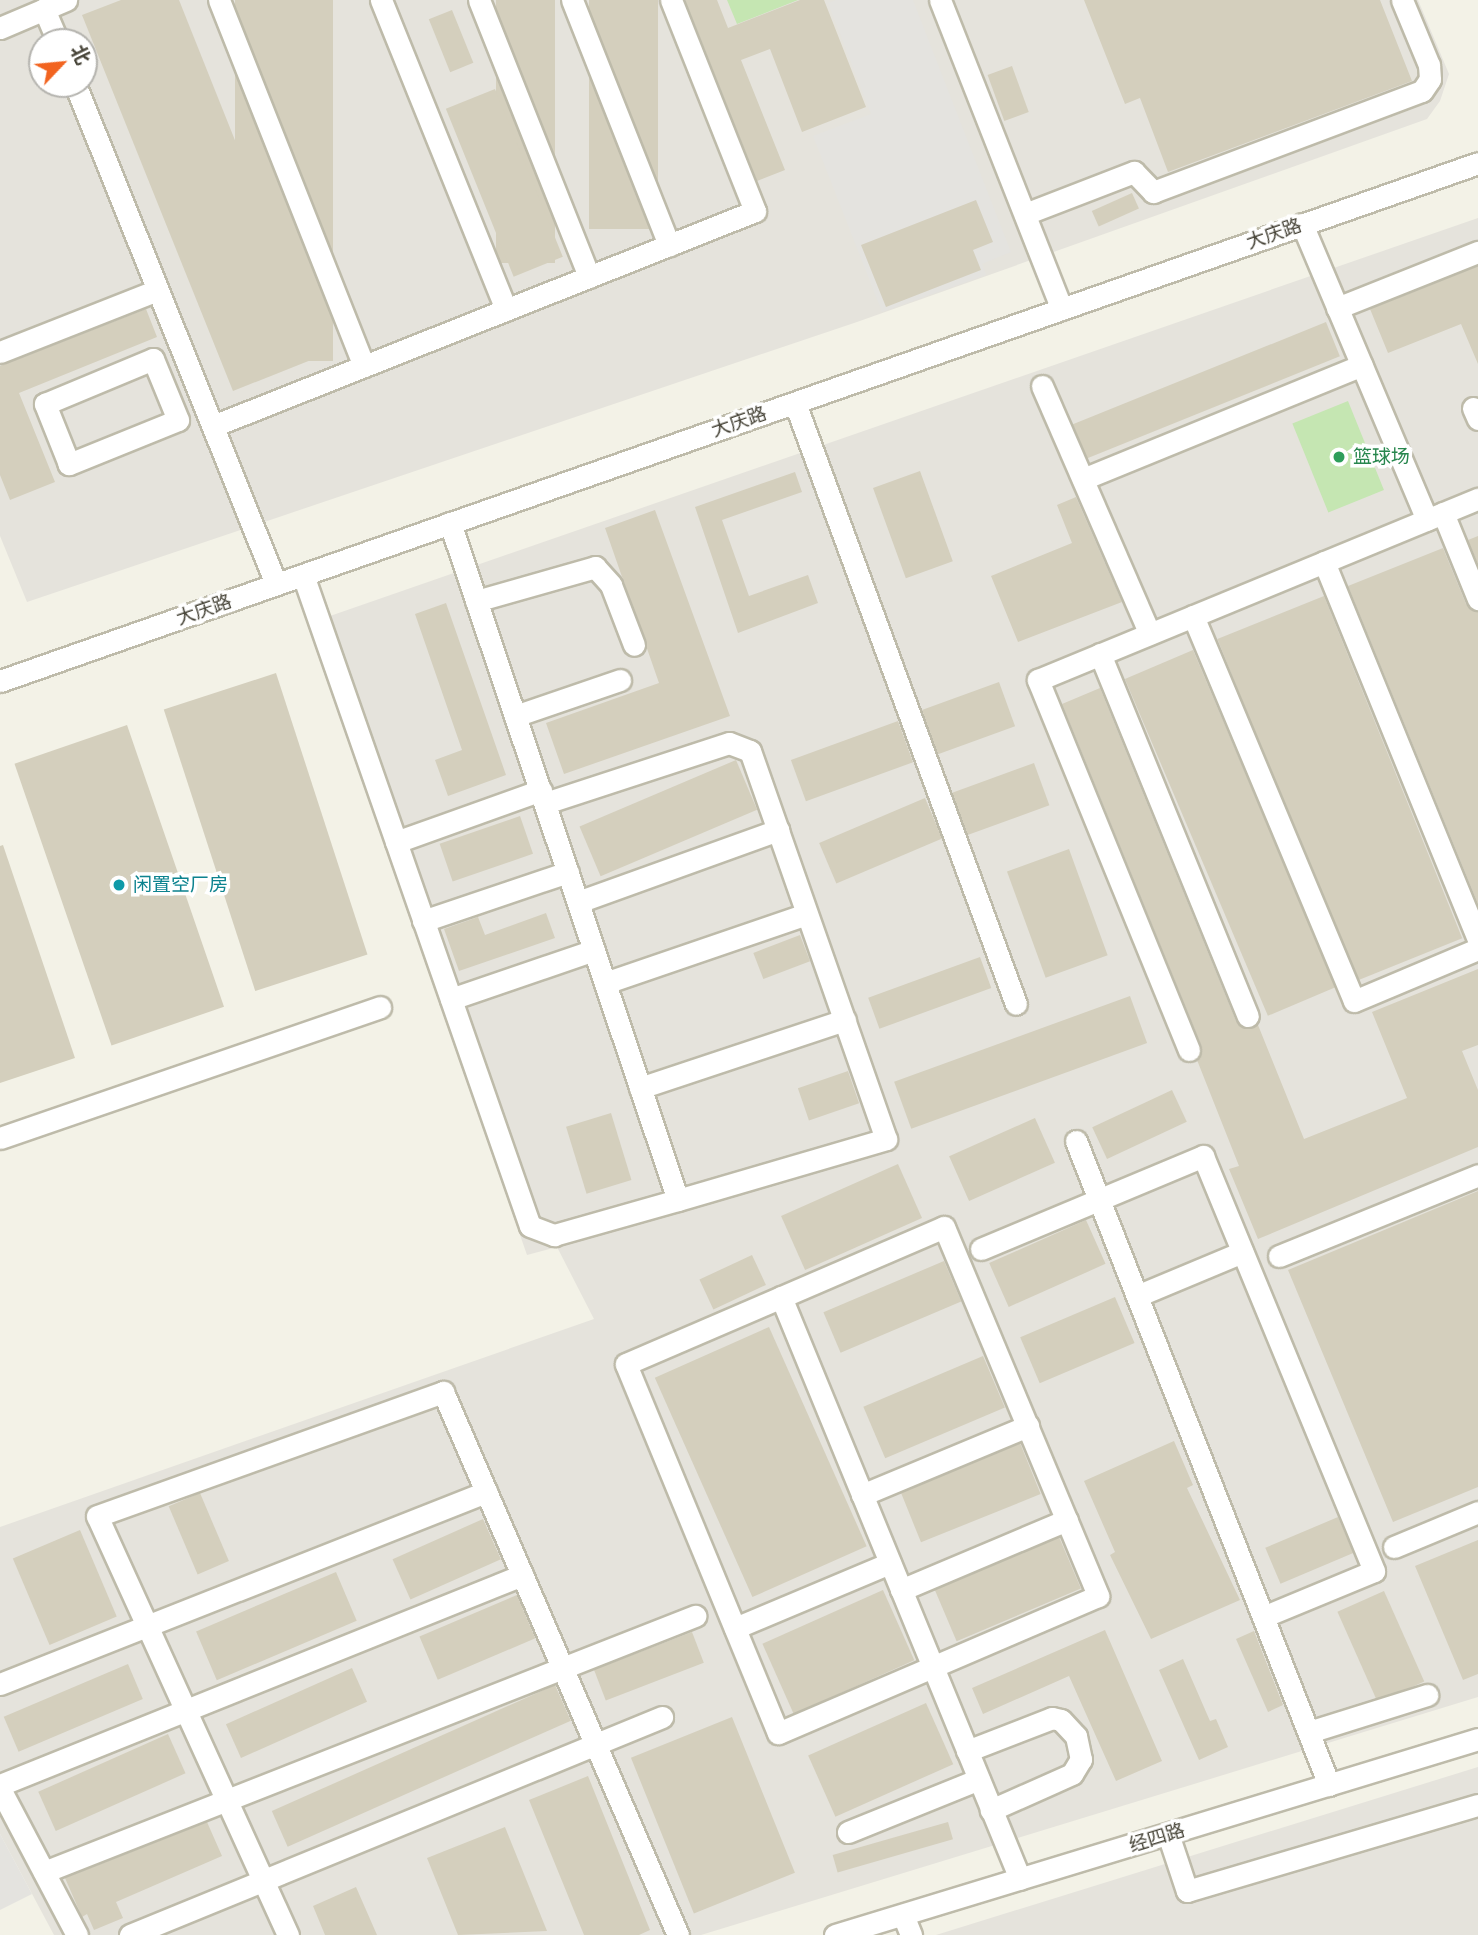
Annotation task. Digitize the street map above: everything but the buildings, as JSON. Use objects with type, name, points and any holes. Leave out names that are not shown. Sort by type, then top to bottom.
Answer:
[{"type":"street","points":[[0,27],[66,0]]},
{"type":"street","points":[[219,0],[364,366]]},
{"type":"street","points":[[381,0],[506,310]]},
{"type":"street","points":[[479,0],[590,277]]},
{"type":"street","points":[[572,0],[669,245]]},
{"type":"street","points":[[213,426],[755,211],[671,0]]},
{"type":"street","points":[[940,0],[1062,309]]},
{"type":"street","points":[[1025,214],[1134,172],[1153,192],[1422,91],[1430,79],[1429,65],[1402,0]]},
{"type":"street","points":[[44,9],[52,28]]},
{"type":"street","points":[[81,98],[276,584]]},
{"type":"street","name":"大庆路","points":[[0,681],[1478,163]]},
{"type":"street","points":[[1302,224],[1362,365],[1478,599]]},
{"type":"street","points":[[1338,308],[1478,252]]},
{"type":"street","points":[[0,352],[158,290]]},
{"type":"street","points":[[153,359],[164,387],[178,419],[69,464],[45,404],[153,359]]},
{"type":"street","points":[[1083,479],[1362,365]]},
{"type":"street","points":[[164,387],[192,375]]},
{"type":"street","points":[[1042,386],[1150,634]]},
{"type":"street","points":[[795,402],[1016,1004]]},
{"type":"street","points":[[1189,1050],[1038,680],[1478,499]]},
{"type":"street","points":[[450,523],[678,1200]]},
{"type":"street","points":[[1324,562],[1478,939]]},
{"type":"street","points":[[476,601],[595,567],[611,585],[634,645]]},
{"type":"street","points":[[303,575],[423,921],[530,1226],[554,1235],[886,1139],[751,751],[740,743],[729,743],[396,842]]},
{"type":"street","points":[[1193,616],[1354,1001],[1478,949]]},
{"type":"street","points":[[1100,654],[1248,1016]]},
{"type":"street","points":[[515,716],[620,680]]},
{"type":"street","points":[[578,902],[778,830]]},
{"type":"street","points":[[423,921],[568,872]]},
{"type":"street","points":[[606,983],[807,914]]},
{"type":"street","points":[[451,999],[594,950]]},
{"type":"street","points":[[0,1138],[380,1007]]},
{"type":"street","points":[[640,1087],[845,1020]]},
{"type":"street","points":[[1076,1141],[1329,1785]]},
{"type":"street","points":[[981,1249],[1203,1156],[1374,1571],[1264,1617]]},
{"type":"street","points":[[1279,1256],[1478,1175]]},
{"type":"street","points":[[944,1227],[1028,1426],[1098,1596],[778,1733],[626,1364],[944,1227]]},
{"type":"street","points":[[1137,1296],[1242,1252]]},
{"type":"street","points":[[781,1297],[1020,1879]]},
{"type":"street","points":[[288,1935],[97,1516],[443,1392],[678,1935]]},
{"type":"street","points":[[862,1495],[1028,1426]]},
{"type":"street","points":[[0,1684],[486,1492]]},
{"type":"street","points":[[1394,1547],[1478,1512]]},
{"type":"street","points":[[901,1590],[1067,1520]]},
{"type":"street","points":[[735,1628],[890,1563]]},
{"type":"street","points":[[77,1935],[0,1787],[522,1575]]},
{"type":"street","points":[[44,1872],[695,1616]]},
{"type":"street","points":[[1309,1732],[1427,1695]]},
{"type":"street","points":[[130,1935],[662,1717]]},
{"type":"street","points":[[967,1751],[1052,1718],[1061,1720],[1076,1736],[1081,1759],[1072,1774],[991,1810]]},
{"type":"street","name":"经四路","points":[[835,1935],[1478,1739]]},
{"type":"street","points":[[848,1832],[979,1779]]},
{"type":"street","points":[[1168,1834],[1186,1892],[1478,1805]]},
{"type":"street","points":[[902,1914],[911,1935]]},
{"type":"shaded area","points":[[0,0],[1418,0],[1449,74],[1440,101],[1427,119],[857,322],[27,602],[0,536]]},
{"type":"shaded area","points":[[836,0],[913,0],[1011,252],[982,264],[986,275],[882,312],[813,136],[871,114],[828,3]]},
{"type":"shaded area","points":[[1478,218],[1478,1697],[701,1935],[54,1935],[0,1834],[0,1527],[594,1319],[557,1247],[527,1255],[307,624]]},
{"type":"shaded area","points":[[1478,1767],[1478,1935],[936,1935]]},
{"type":"shaded area","points":[[0,1834],[32,1894],[0,1910]]},
{"type":"green space","points":[[727,0],[798,0],[737,24]]},
{"type":"green space","name":"篮球场","points":[[1348,401],[1384,490],[1328,512],[1292,423]]},
{"type":"place","name":"篮球场","points":[[1339,457]]},
{"type":"place","name":"闲置空厂房","points":[[119,885]]}]
